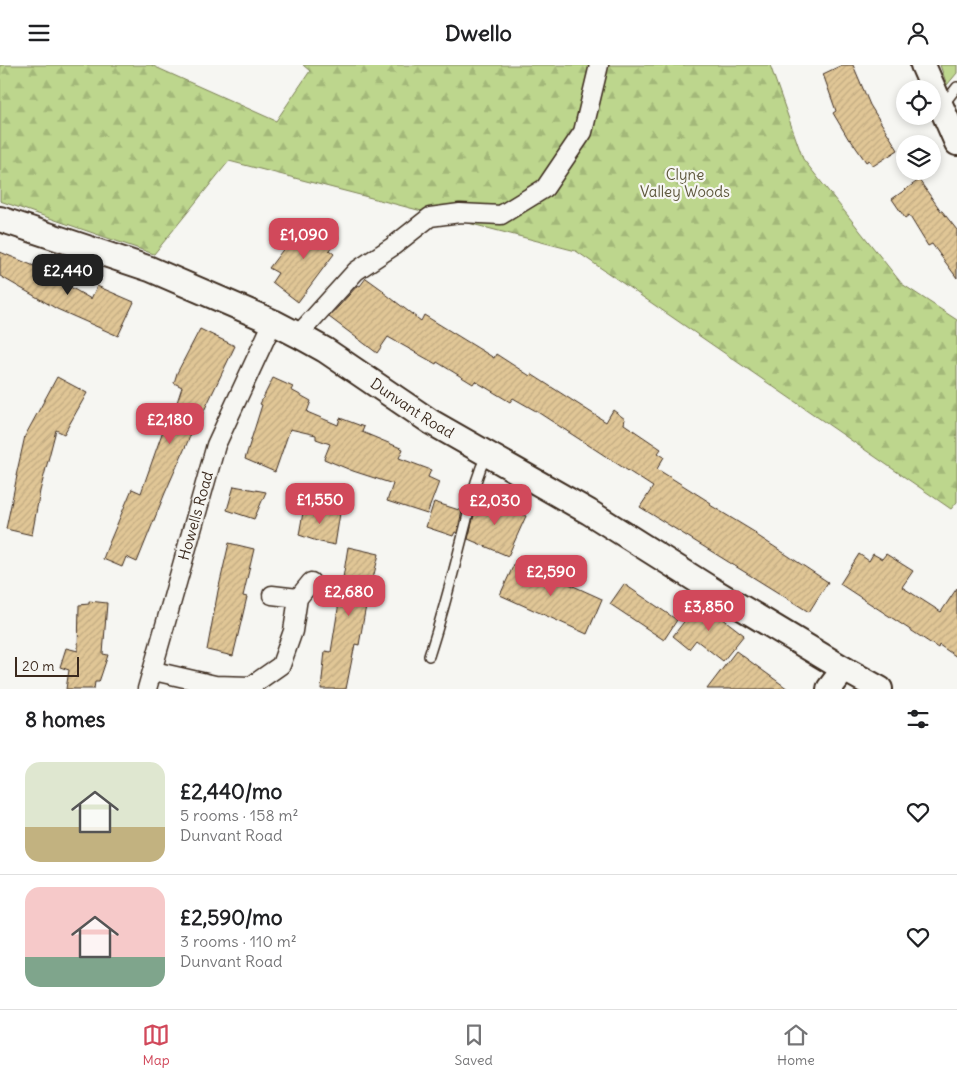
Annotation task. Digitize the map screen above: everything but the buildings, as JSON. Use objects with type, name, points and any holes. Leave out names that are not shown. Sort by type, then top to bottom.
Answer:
[{"type":"main road","points":[[923,65],[929,80]]},
{"type":"main road","points":[[941,107],[957,143]]},
{"type":"main road","name":"Dunvant Road","points":[[0,219],[150,269],[273,322],[298,335],[325,350],[431,422],[589,511],[714,591],[880,689]]},
{"type":"main road","points":[[829,689],[844,669]]},
{"type":"street","points":[[298,335],[356,271],[392,247],[430,217],[460,213],[501,215],[546,188],[584,132],[599,65]]},
{"type":"street","name":"Howells Road","points":[[147,689],[154,671],[216,445],[273,322]]},
{"type":"street","points":[[154,671],[215,685],[251,686],[281,665],[293,631],[298,598],[311,582]]},
{"type":"street","points":[[272,595],[298,598]]},
{"type":"lane","points":[[941,107],[957,87]]},
{"type":"lane","points":[[429,656],[453,574],[474,485],[487,454]]},
{"type":"green space","name":"Clyne Valley Woods","points":[[0,65],[151,65],[276,121],[310,71],[303,65],[770,65],[803,159],[902,284],[957,320],[957,502],[951,509],[576,251],[229,161],[154,254],[0,201]]},
{"type":"green space","points":[[940,65],[957,65],[957,73],[947,85]]}]
